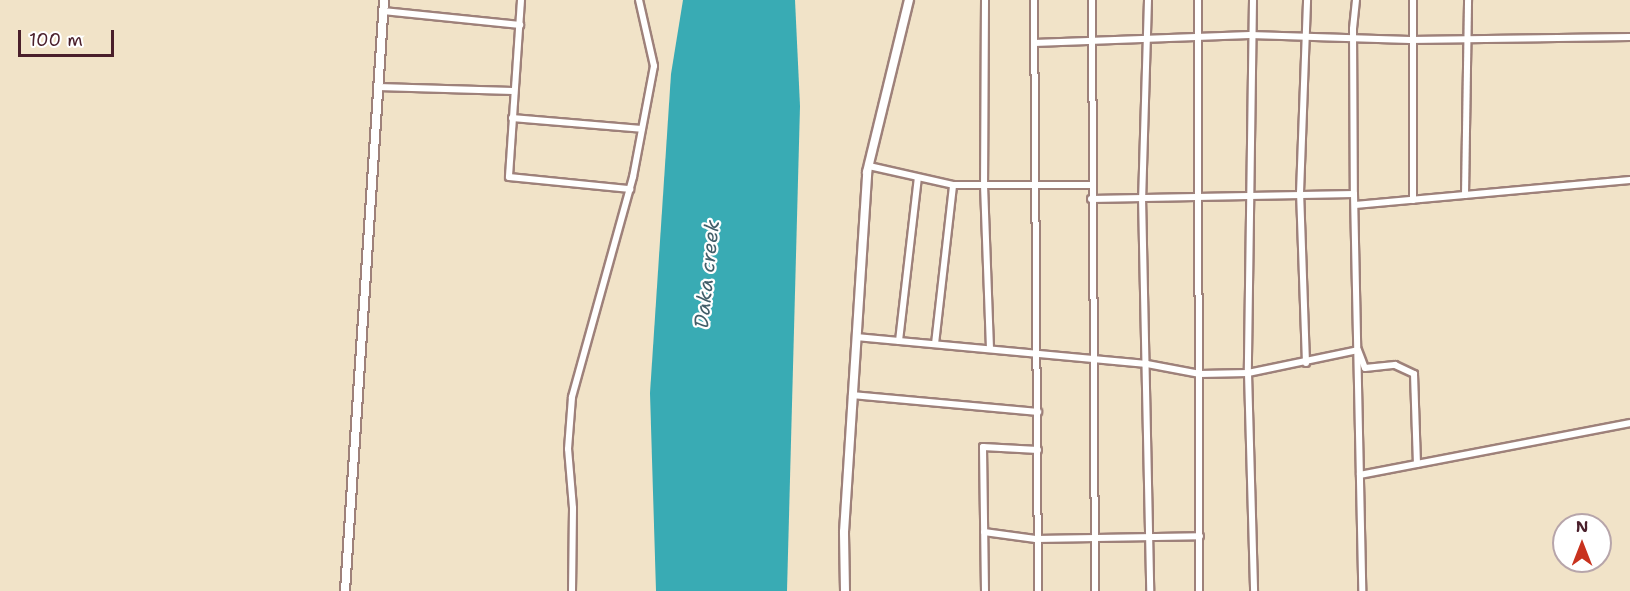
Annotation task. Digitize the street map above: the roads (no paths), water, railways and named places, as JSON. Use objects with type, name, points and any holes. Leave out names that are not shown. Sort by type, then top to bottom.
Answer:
[{"type":"street","points":[[345,591],[384,0]]},
{"type":"street","points":[[521,0],[513,91],[509,177],[630,189]]},
{"type":"street","points":[[572,591],[573,508],[568,449],[572,397],[630,189],[654,66],[639,0]]},
{"type":"street","points":[[844,591],[852,395],[869,166],[909,0]]},
{"type":"street","points":[[985,0],[984,185],[990,350]]},
{"type":"street","points":[[1034,0],[1033,184],[1039,354],[1036,539],[1038,591]]},
{"type":"street","points":[[1092,0],[1091,185],[1095,591]]},
{"type":"street","points":[[1148,0],[1142,197],[1150,591]]},
{"type":"street","points":[[1198,0],[1195,38],[1200,374],[1199,591]]},
{"type":"street","points":[[1253,0],[1250,35],[1251,194],[1248,373],[1254,591]]},
{"type":"street","points":[[1306,363],[1300,193],[1307,0]]},
{"type":"street","points":[[1356,0],[1353,37],[1354,194],[1362,591]]},
{"type":"street","points":[[1413,0],[1410,40],[1413,200]]},
{"type":"street","points":[[1466,195],[1465,40],[1468,0]]},
{"type":"street","points":[[383,12],[520,25]]},
{"type":"street","points":[[1034,43],[1250,35],[1410,40],[1630,37]]},
{"type":"street","points":[[378,87],[513,91]]},
{"type":"street","points":[[512,118],[642,129]]},
{"type":"street","points":[[869,166],[952,185],[1091,185]]},
{"type":"street","points":[[899,341],[918,178]]},
{"type":"street","points":[[1355,205],[1630,180]]},
{"type":"street","points":[[935,345],[952,185]]},
{"type":"street","points":[[1092,199],[1300,193],[1354,194]]},
{"type":"street","points":[[856,337],[1147,364],[1200,374],[1248,373],[1306,363],[1358,350]]},
{"type":"street","points":[[1358,350],[1365,368],[1395,365],[1414,374],[1417,464]]},
{"type":"street","points":[[852,395],[1038,411]]},
{"type":"street","points":[[1360,475],[1630,423]]},
{"type":"street","points":[[985,591],[983,447],[1038,450]]},
{"type":"street","points":[[984,532],[1036,539],[1200,536]]},
{"type":"water","name":"Daka creek","points":[[683,0],[795,0],[800,106],[787,591],[656,591],[650,393],[671,74]]}]
